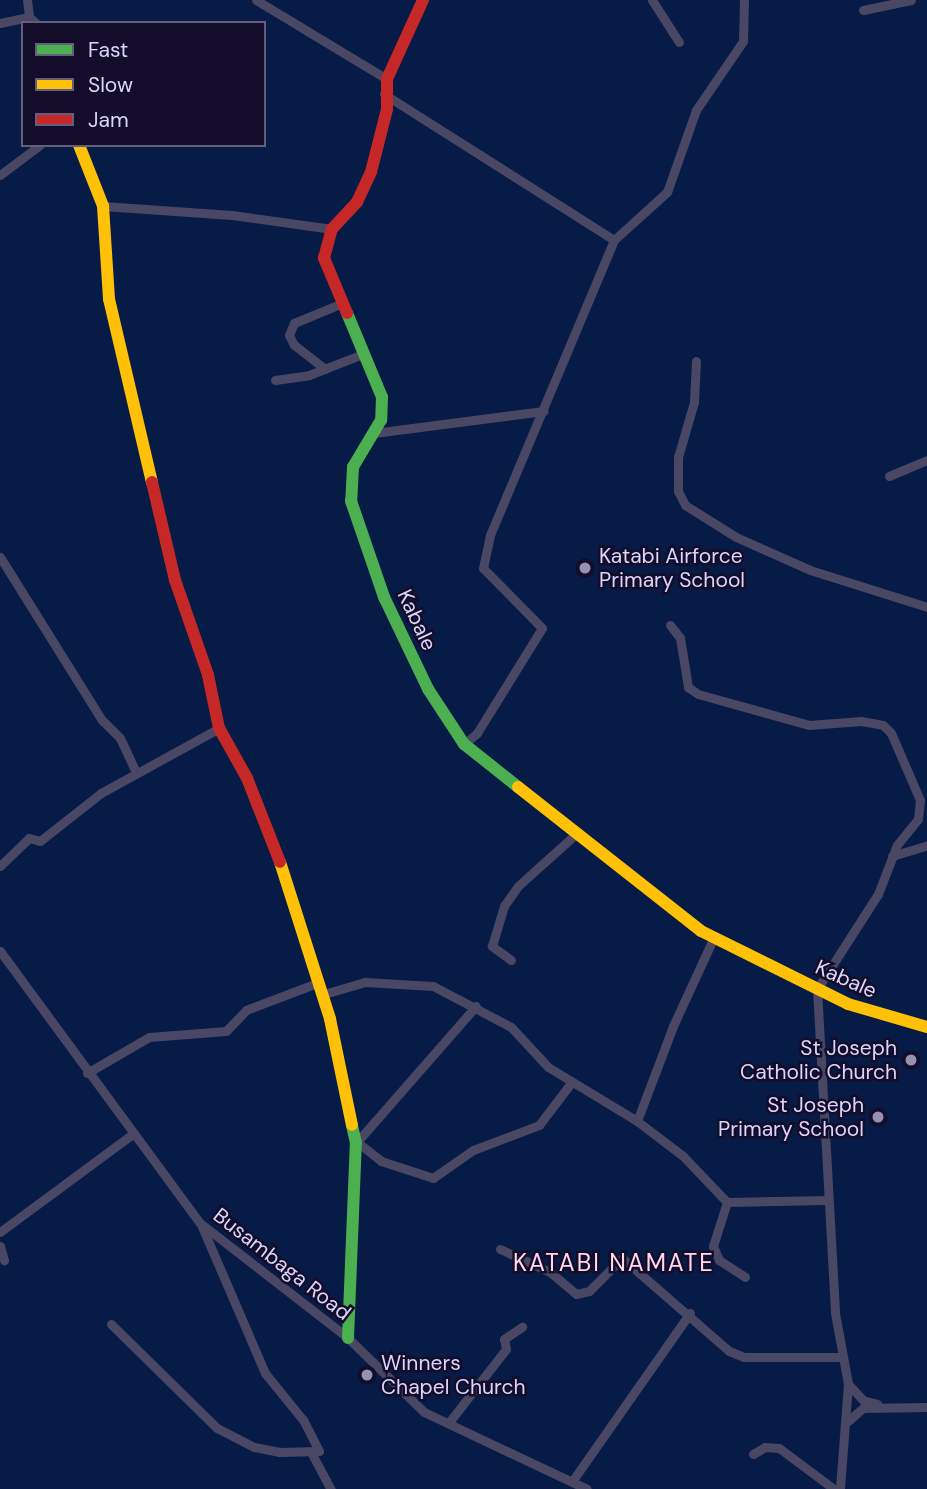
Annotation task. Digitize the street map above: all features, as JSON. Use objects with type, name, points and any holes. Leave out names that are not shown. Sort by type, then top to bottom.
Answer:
[{"type":"street","points":[[26,0],[32,20]]},
{"type":"street","points":[[256,0],[387,79]]},
{"type":"street","points":[[103,206],[232,215],[332,229],[357,202],[371,172],[387,109],[384,94],[387,79],[424,0]]},
{"type":"street","points":[[652,0],[679,41]]},
{"type":"street","points":[[464,744],[477,733],[542,628],[483,568],[490,535],[614,240],[667,192],[695,110],[743,41],[744,0]]},
{"type":"street","points":[[863,10],[911,0]]},
{"type":"street","points":[[0,23],[21,21]]},
{"type":"street","points":[[384,94],[614,240]]},
{"type":"street","points":[[0,175],[37,147]]},
{"type":"street","points":[[80,147],[103,206],[109,299],[143,455],[219,728],[247,778],[307,935],[357,1142],[348,1338]]},
{"type":"street","name":"Kabale","points":[[332,229],[324,258],[340,304],[382,397],[381,420],[354,467],[351,501],[390,609],[428,689],[464,744],[713,939],[848,1004],[927,1027]]},
{"type":"street","points":[[325,369],[294,345],[289,335],[294,323],[340,304]]},
{"type":"street","points":[[275,380],[325,369],[363,354]]},
{"type":"street","points":[[696,361],[694,402],[678,457],[678,491],[685,506],[736,537],[810,570],[927,607]]},
{"type":"street","points":[[374,433],[544,411]]},
{"type":"street","points":[[890,476],[927,460]]},
{"type":"street","points":[[0,556],[102,720],[120,738],[136,774]]},
{"type":"street","points":[[670,625],[680,638],[688,687],[698,694],[783,721],[809,725],[874,721],[891,733],[921,811],[892,856],[864,920],[817,989],[827,1200],[842,1357],[848,1384],[848,1421],[841,1489]]},
{"type":"street","points":[[0,866],[29,838],[40,841],[101,793],[219,728]]},
{"type":"street","points":[[511,960],[492,946],[504,906],[518,886],[578,832]]},
{"type":"street","points":[[892,856],[927,845]]},
{"type":"street","points":[[638,1121],[673,1026],[713,939]]},
{"type":"street","name":"Busambaga Road","points":[[0,951],[131,1135],[200,1223],[348,1338],[425,1412],[450,1421],[587,1489]]},
{"type":"street","points":[[87,1073],[149,1037],[226,1031],[246,1010],[321,988],[391,981],[433,986],[511,1027],[548,1067],[638,1121],[683,1156],[727,1202],[827,1200]]},
{"type":"street","points":[[357,1142],[475,1006]]},
{"type":"street","points":[[357,1142],[381,1161],[433,1178],[473,1150],[539,1125],[571,1083]]},
{"type":"street","points":[[0,1232],[131,1135]]},
{"type":"street","points":[[727,1202],[713,1246],[719,1260],[745,1277]]},
{"type":"street","points":[[111,1324],[217,1428],[254,1447],[312,1454],[319,1451],[318,1442],[265,1373],[200,1223]]},
{"type":"street","points":[[0,1246],[4,1260]]},
{"type":"street","points":[[500,1249],[550,1272],[576,1294],[589,1291],[622,1258],[690,1312],[729,1351],[744,1357],[842,1357]]},
{"type":"street","points":[[573,1480],[690,1312]]},
{"type":"street","points":[[450,1421],[493,1369],[506,1349],[504,1339],[522,1327]]},
{"type":"street","points":[[848,1384],[863,1400],[886,1406]]},
{"type":"street","points":[[848,1421],[863,1408],[927,1407]]},
{"type":"street","points":[[753,1454],[765,1447],[779,1448],[834,1489]]},
{"type":"street","points":[[312,1454],[331,1489]]},
{"type":"water","points":[[0,0],[927,0],[927,1489],[0,1489]]},
{"type":"traffic: fast","points":[[347,313],[382,397],[381,420],[353,467],[351,501],[384,597],[428,689],[464,744],[518,787]]},
{"type":"traffic: fast","points":[[348,1338],[356,1143],[352,1125]]},
{"type":"traffic: slow","points":[[80,147],[103,206],[109,299],[152,482]]},
{"type":"traffic: slow","points":[[518,787],[701,931],[848,1004],[927,1027]]},
{"type":"traffic: slow","points":[[280,862],[330,1019],[352,1125]]},
{"type":"traffic: jam","points":[[347,313],[324,258],[332,229],[357,202],[371,172],[387,109],[387,79],[423,0]]},
{"type":"traffic: jam","points":[[152,482],[175,580],[208,675],[219,728],[247,778],[280,862]]},
{"type":"place","name":"Katabi Airforce Primary School","points":[[585,568]]},
{"type":"place","name":"St Joseph Catholic Church","points":[[911,1060]]},
{"type":"place","name":"St Joseph Primary School","points":[[878,1117]]},
{"type":"place","name":"Winners Chapel Church","points":[[367,1375]]},
{"type":"district","name":"KATABI NAMATE","points":[[614,1263]]}]
